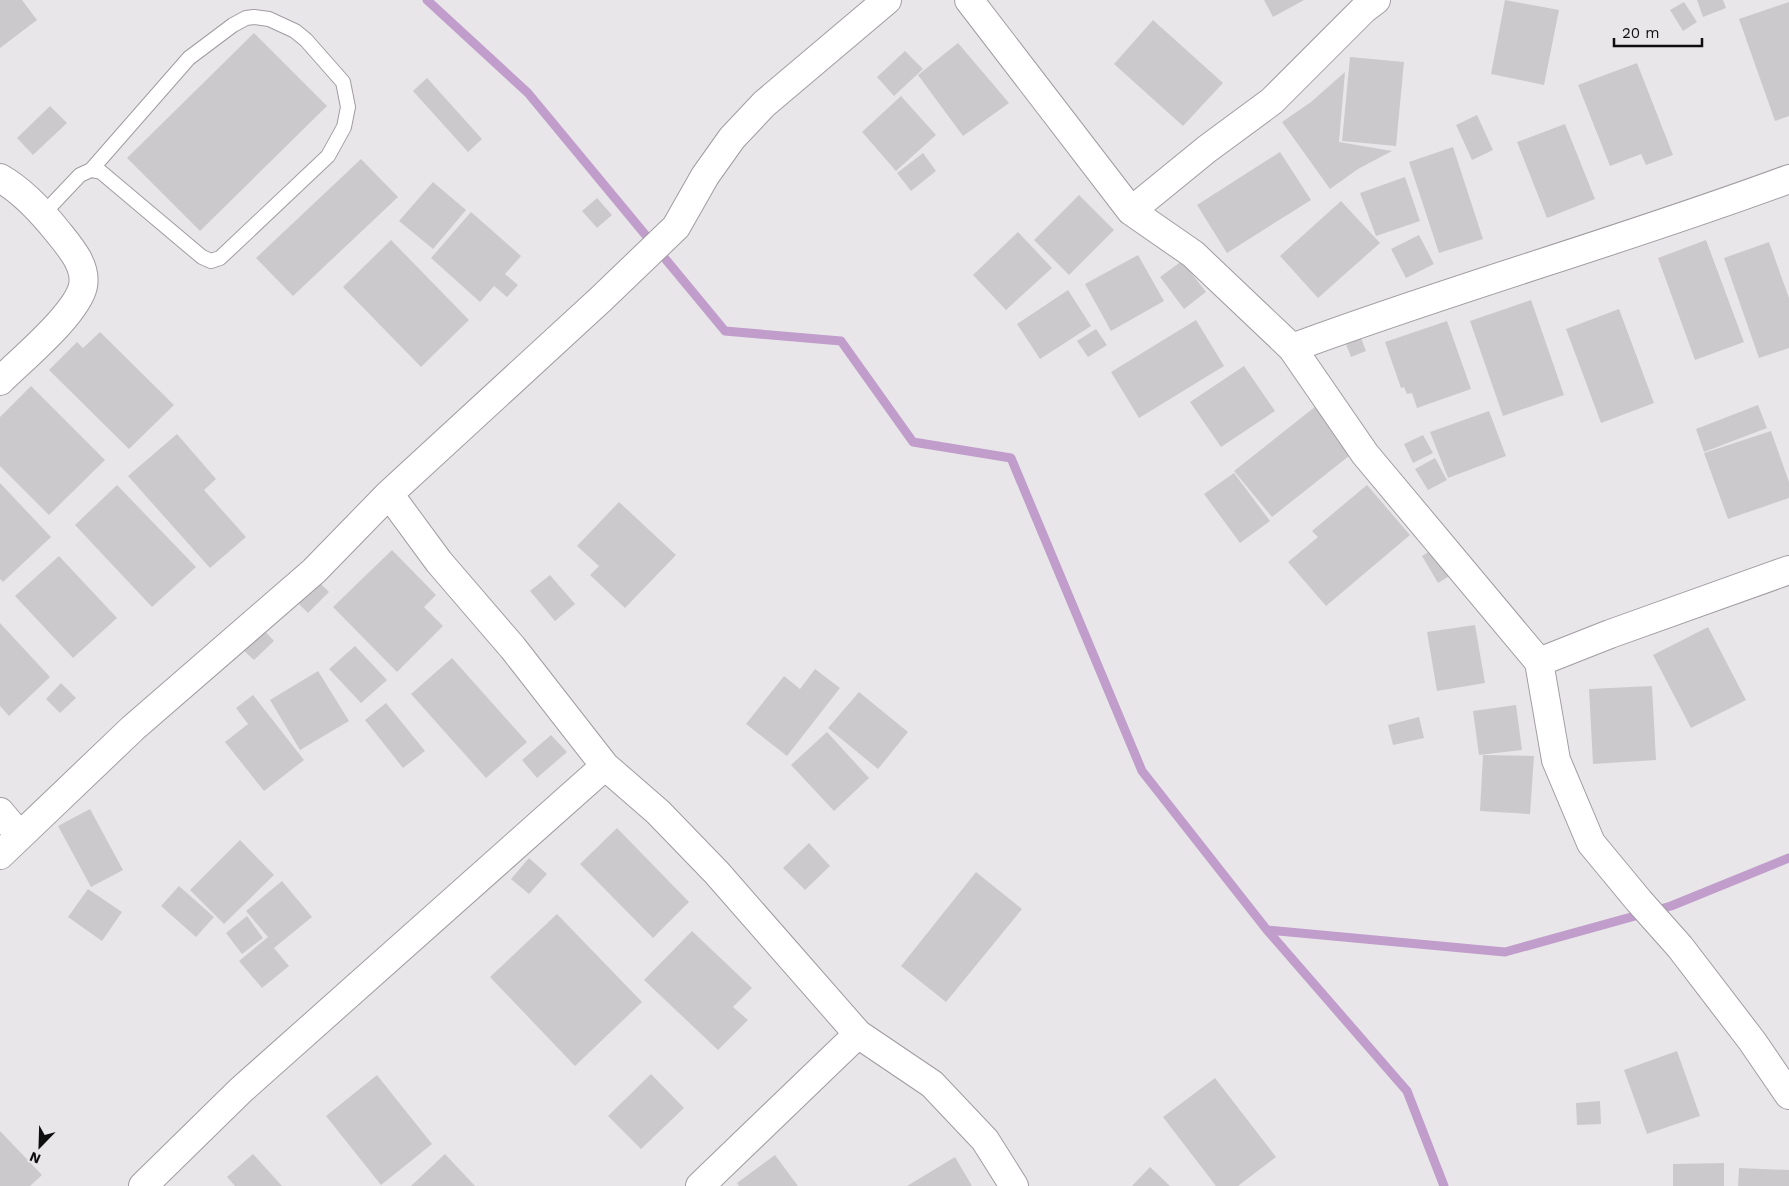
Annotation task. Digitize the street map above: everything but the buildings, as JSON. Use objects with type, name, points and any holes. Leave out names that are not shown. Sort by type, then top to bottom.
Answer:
[{"type":"street","points":[[0,856],[133,728],[314,571],[389,494],[602,298],[676,227],[705,176],[732,138],[764,104],[887,0]]},
{"type":"street","points":[[969,0],[1131,211],[1193,254],[1292,348],[1365,454],[1539,662],[1556,760],[1591,843],[1680,948],[1752,1041],[1789,1095]]},
{"type":"street","points":[[1131,211],[1207,149],[1272,101],[1364,9],[1376,0]]},
{"type":"street","points":[[0,178],[12,184],[43,214],[73,250],[81,267],[83,286],[77,300],[62,320],[0,381]]},
{"type":"street","points":[[1292,348],[1381,315],[1585,250],[1789,179]]},
{"type":"street","points":[[389,494],[439,562],[513,648],[605,766],[658,812],[717,873],[858,1034],[932,1084],[985,1140],[1014,1186]]},
{"type":"street","points":[[1539,662],[1610,634],[1789,570]]},
{"type":"street","points":[[143,1186],[241,1090],[605,766]]},
{"type":"street","points":[[0,812],[20,836]]},
{"type":"street","points":[[700,1186],[858,1034]]},
{"type":"lane","points":[[43,214],[80,175],[91,170],[189,58],[233,25],[246,18],[269,19],[295,31],[306,40],[342,82],[348,107],[344,127],[328,156],[220,258],[211,261],[202,257],[100,172],[91,170]]},
{"type":"waterway","points":[[427,0],[528,93],[725,331],[841,341],[913,442],[1011,458],[1142,771],[1267,930],[1407,1091],[1444,1186]]},
{"type":"waterway","points":[[1267,930],[1505,952],[1671,906],[1789,858]]}]
